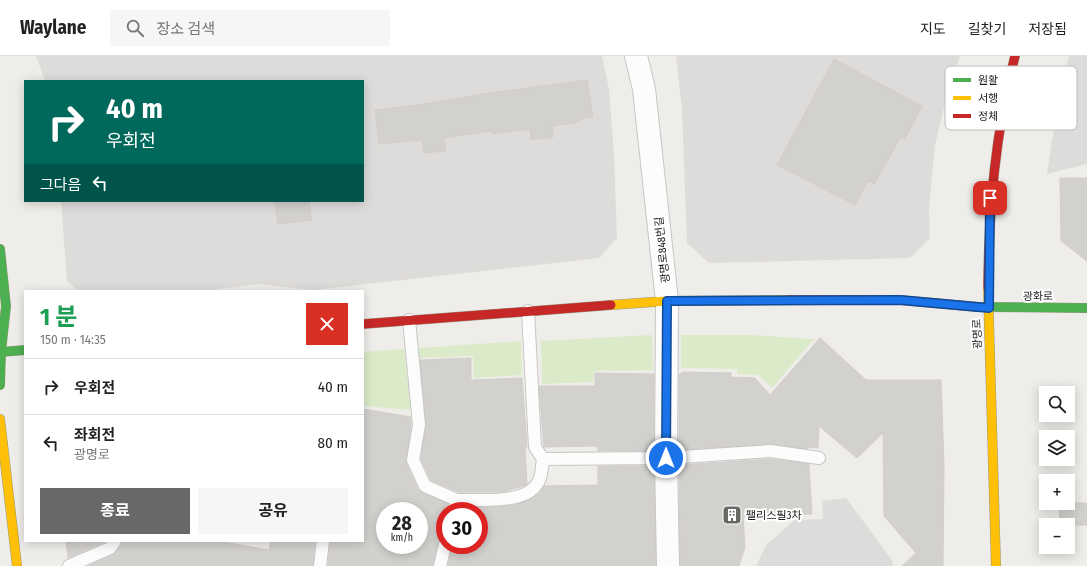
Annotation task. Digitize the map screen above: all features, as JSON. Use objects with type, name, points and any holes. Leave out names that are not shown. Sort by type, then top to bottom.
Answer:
[{"type":"street","name":"광명로848번길","points":[[636,56],[644,89],[667,301],[666,458],[668,566]]},
{"type":"street","name":"광명로","points":[[1013,66],[1015,56]]},
{"type":"street","name":"광명로","points":[[996,566],[989,308],[990,198],[999,130]]},
{"type":"street","points":[[0,249],[6,306],[0,352],[0,385]]},
{"type":"street","name":"광화로","points":[[364,324],[667,301],[900,300],[989,308],[1087,308]]},
{"type":"street","points":[[0,352],[24,350]]},
{"type":"street","points":[[0,419],[17,566]]},
{"type":"lane","points":[[482,502],[526,495],[540,479],[543,459],[535,447],[528,311]]},
{"type":"lane","points":[[409,320],[420,425],[414,460],[425,486],[451,502]]},
{"type":"lane","points":[[543,459],[666,458],[771,451],[818,458]]},
{"type":"lane","points":[[69,566],[110,548],[114,542]]},
{"type":"lane","points":[[320,566],[323,542]]},
{"type":"lane","points":[[440,566],[443,554]]},
{"type":"shaded area","points":[[36,56],[602,56],[609,89],[614,155],[617,238],[599,258],[313,290],[259,284],[208,290],[78,290],[67,281],[61,202],[364,202],[364,80],[45,80]]},
{"type":"shaded area","points":[[676,56],[960,56],[957,66],[945,66],[945,103],[935,145],[929,207],[930,238],[910,258],[709,263],[687,243],[682,110]]},
{"type":"shaded area","points":[[1069,56],[1087,56],[1087,164],[1047,174],[1054,130],[1077,130],[1077,66],[1066,66]]},
{"type":"shaded area","points":[[846,498],[892,560],[893,566],[756,566],[766,545],[795,520],[823,519],[822,501]]},
{"type":"green space","points":[[652,335],[653,370],[594,371],[593,382],[542,384],[541,341]]},
{"type":"green space","points":[[681,335],[750,335],[814,339],[772,388],[758,375],[737,374],[737,369],[681,368]]},
{"type":"green space","points":[[521,341],[522,375],[474,378],[473,356],[419,358],[419,348]]},
{"type":"green space","points":[[404,349],[411,410],[365,406],[364,352]]},
{"type":"building","points":[[834,59],[922,106],[905,139],[901,137],[874,184],[868,181],[855,205],[777,165]]},
{"type":"building","points":[[587,80],[593,117],[579,119],[579,122],[552,126],[553,137],[531,140],[530,129],[492,134],[491,131],[444,138],[446,151],[424,153],[422,140],[379,144],[375,110]]},
{"type":"building","points":[[1060,178],[1087,178],[1087,261],[1061,241]]},
{"type":"building","points":[[274,202],[309,202],[312,220],[278,224]]},
{"type":"building","points":[[820,338],[866,380],[941,380],[944,465],[943,566],[902,566],[916,553],[884,516],[883,433],[857,458],[819,426],[818,448],[808,447],[808,449],[771,444],[679,450],[679,374],[682,374],[682,372],[731,373],[731,377],[755,378],[770,395]]},
{"type":"building","points":[[471,358],[471,380],[522,378],[527,447],[525,447],[527,484],[523,486],[503,492],[459,492],[431,480],[421,459],[426,424],[420,360]]},
{"type":"building","points":[[595,373],[654,374],[654,451],[598,451],[597,446],[544,447],[539,386],[595,386]]},
{"type":"building","points":[[364,409],[411,417],[406,463],[418,490],[444,502],[436,502],[436,552],[433,566],[328,566],[330,542],[364,542]]},
{"type":"building","name":"팰리스필3차","points":[[771,459],[809,464],[812,514],[743,516],[745,547],[739,566],[680,566],[679,465]]},
{"type":"building","points":[[598,466],[654,466],[656,566],[448,566],[450,554],[488,554],[488,507],[518,504],[531,499],[540,493],[544,486],[598,485]]},
{"type":"building","points":[[1075,503],[1087,503],[1087,525],[1075,525],[1075,518],[1060,518],[1059,510],[1075,510]]},
{"type":"building","points":[[66,542],[104,542],[68,558]]},
{"type":"building","points":[[121,542],[224,542],[269,550],[271,542],[315,542],[313,566],[88,566],[113,555]]},
{"type":"traffic: fast","points":[[0,249],[6,306],[1,352],[0,385]]},
{"type":"traffic: fast","points":[[978,307],[1087,308]]},
{"type":"traffic: fast","points":[[1,352],[24,350]]},
{"type":"traffic: slow","points":[[988,288],[996,566]]},
{"type":"traffic: slow","points":[[611,305],[667,301],[787,300]]},
{"type":"traffic: slow","points":[[0,419],[17,566]]},
{"type":"traffic: jam","points":[[1013,66],[1015,56]]},
{"type":"traffic: jam","points":[[988,288],[994,171],[1000,130]]},
{"type":"traffic: jam","points":[[787,300],[900,300],[978,307]]},
{"type":"traffic: jam","points":[[364,324],[611,305]]},
{"type":"place","name":"팰리스필3차","points":[[732,515]]},
{"type":"route","points":[[666,458],[667,301],[900,300],[989,308],[990,198]]}]
